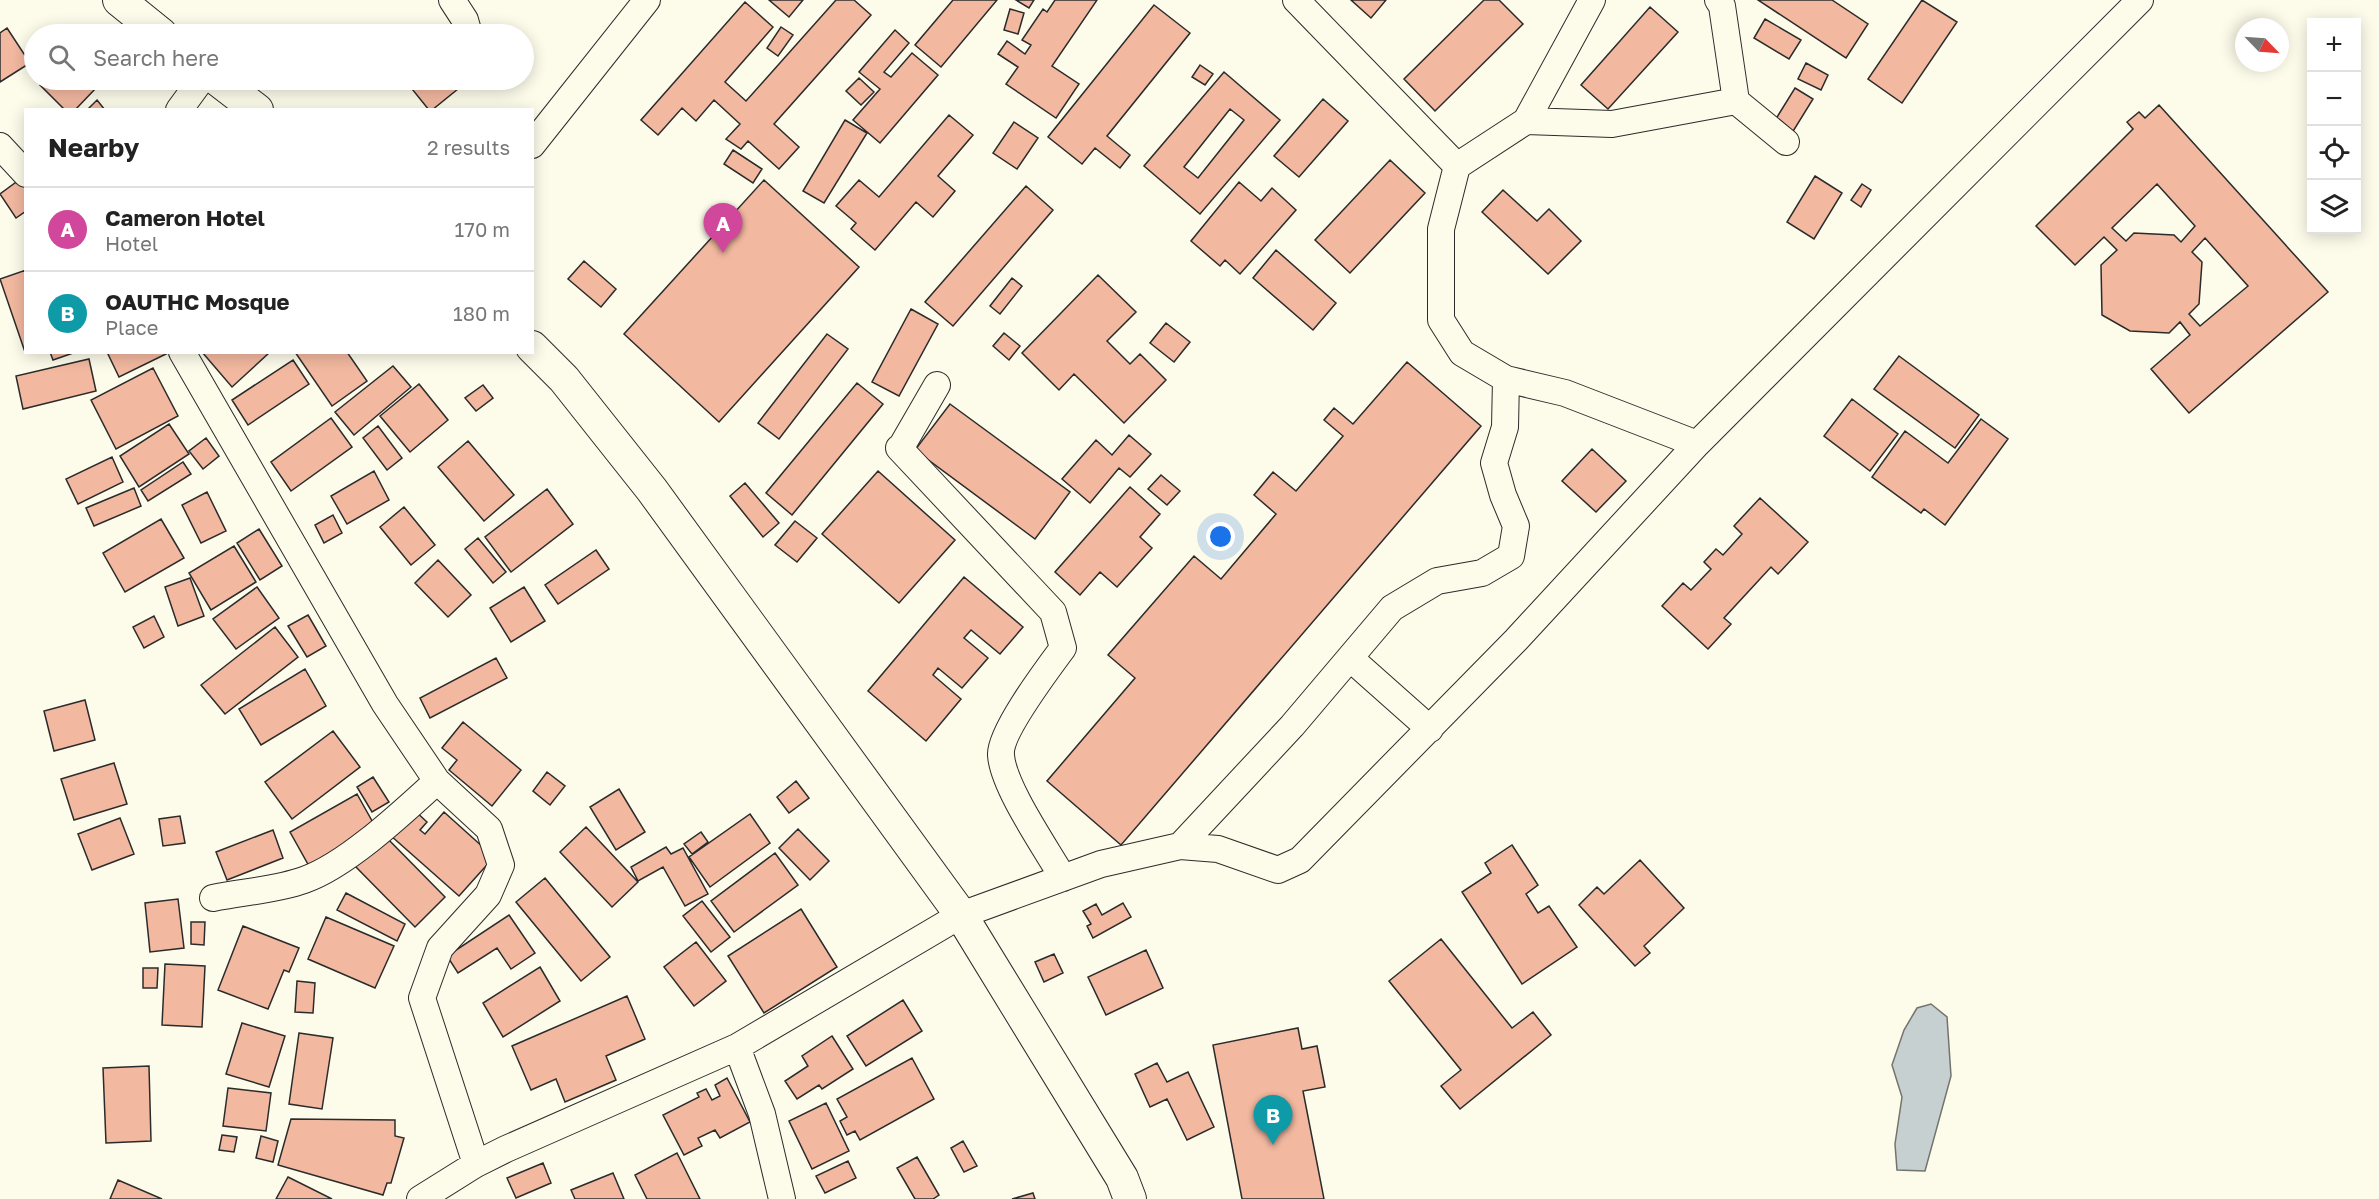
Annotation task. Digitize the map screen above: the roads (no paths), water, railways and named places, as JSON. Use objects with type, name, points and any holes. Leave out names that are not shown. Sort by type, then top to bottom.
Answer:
[{"type":"main road","points":[[119,0],[149,24]]},
{"type":"main road","points":[[231,90],[254,108]]},
{"type":"main road","points":[[534,349],[564,379],[651,490],[961,915],[1122,1178],[1130,1199]]},
{"type":"street","points":[[453,0],[466,24]]},
{"type":"street","points":[[534,142],[647,0]]},
{"type":"street","points":[[1296,0],[1457,166]]},
{"type":"street","points":[[1592,0],[1526,121],[1457,166],[1441,229],[1441,320],[1462,353],[1506,379],[1565,393],[1697,444]]},
{"type":"street","points":[[1718,0],[1722,6],[1736,101],[1786,142]]},
{"type":"street","points":[[420,1199],[476,1164],[737,1047],[961,915],[1101,864],[1180,846],[1218,849],[1266,868],[1278,870],[1300,860],[1430,729],[1697,444],[2140,0]]},
{"type":"street","points":[[180,108],[194,90]]},
{"type":"street","points":[[1526,121],[1612,124],[1736,101]]},
{"type":"street","points":[[0,146],[24,172]]},
{"type":"street","points":[[183,354],[385,704],[437,781],[489,829],[501,865],[488,895],[440,948],[422,998],[476,1164]]},
{"type":"street","points":[[1180,846],[1292,726],[1392,608],[1437,581],[1482,573],[1511,556],[1516,526],[1503,495],[1494,462],[1505,427],[1506,379]]},
{"type":"street","points":[[937,386],[899,448],[1053,612],[1063,648],[1019,709],[1000,752],[1006,778],[1062,878]]},
{"type":"street","points":[[1350,658],[1430,729]]},
{"type":"street","points":[[213,898],[304,880],[336,862],[387,827],[437,781]]},
{"type":"street","points":[[737,1047],[762,1114],[782,1199]]},
{"type":"place","name":"Cameron Hotel","points":[[723,253]]},
{"type":"place","name":"OAUTHC Mosque","points":[[1273,1145]]}]
